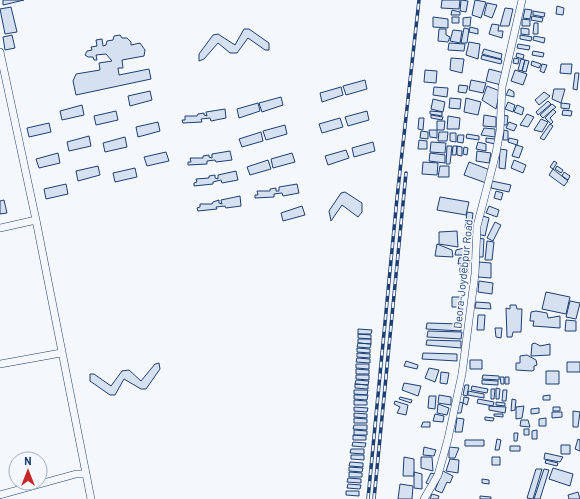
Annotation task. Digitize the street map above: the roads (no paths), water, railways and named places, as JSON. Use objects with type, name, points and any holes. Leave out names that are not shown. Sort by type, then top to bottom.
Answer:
[{"type":"street","name":"Deora-Joydebpur Road","points":[[424,499],[438,475],[448,439],[462,374],[475,274],[477,226],[496,153],[500,131],[502,87],[522,0]]},
{"type":"street","points":[[0,52],[36,220],[91,499]]},
{"type":"street","points":[[0,228],[36,220]]},
{"type":"street","points":[[0,364],[61,352]]},
{"type":"street","points":[[0,495],[76,474],[85,474]]},
{"type":"railway","points":[[368,499],[397,198],[419,0]]},
{"type":"railway","points":[[374,499],[406,173]]}]
